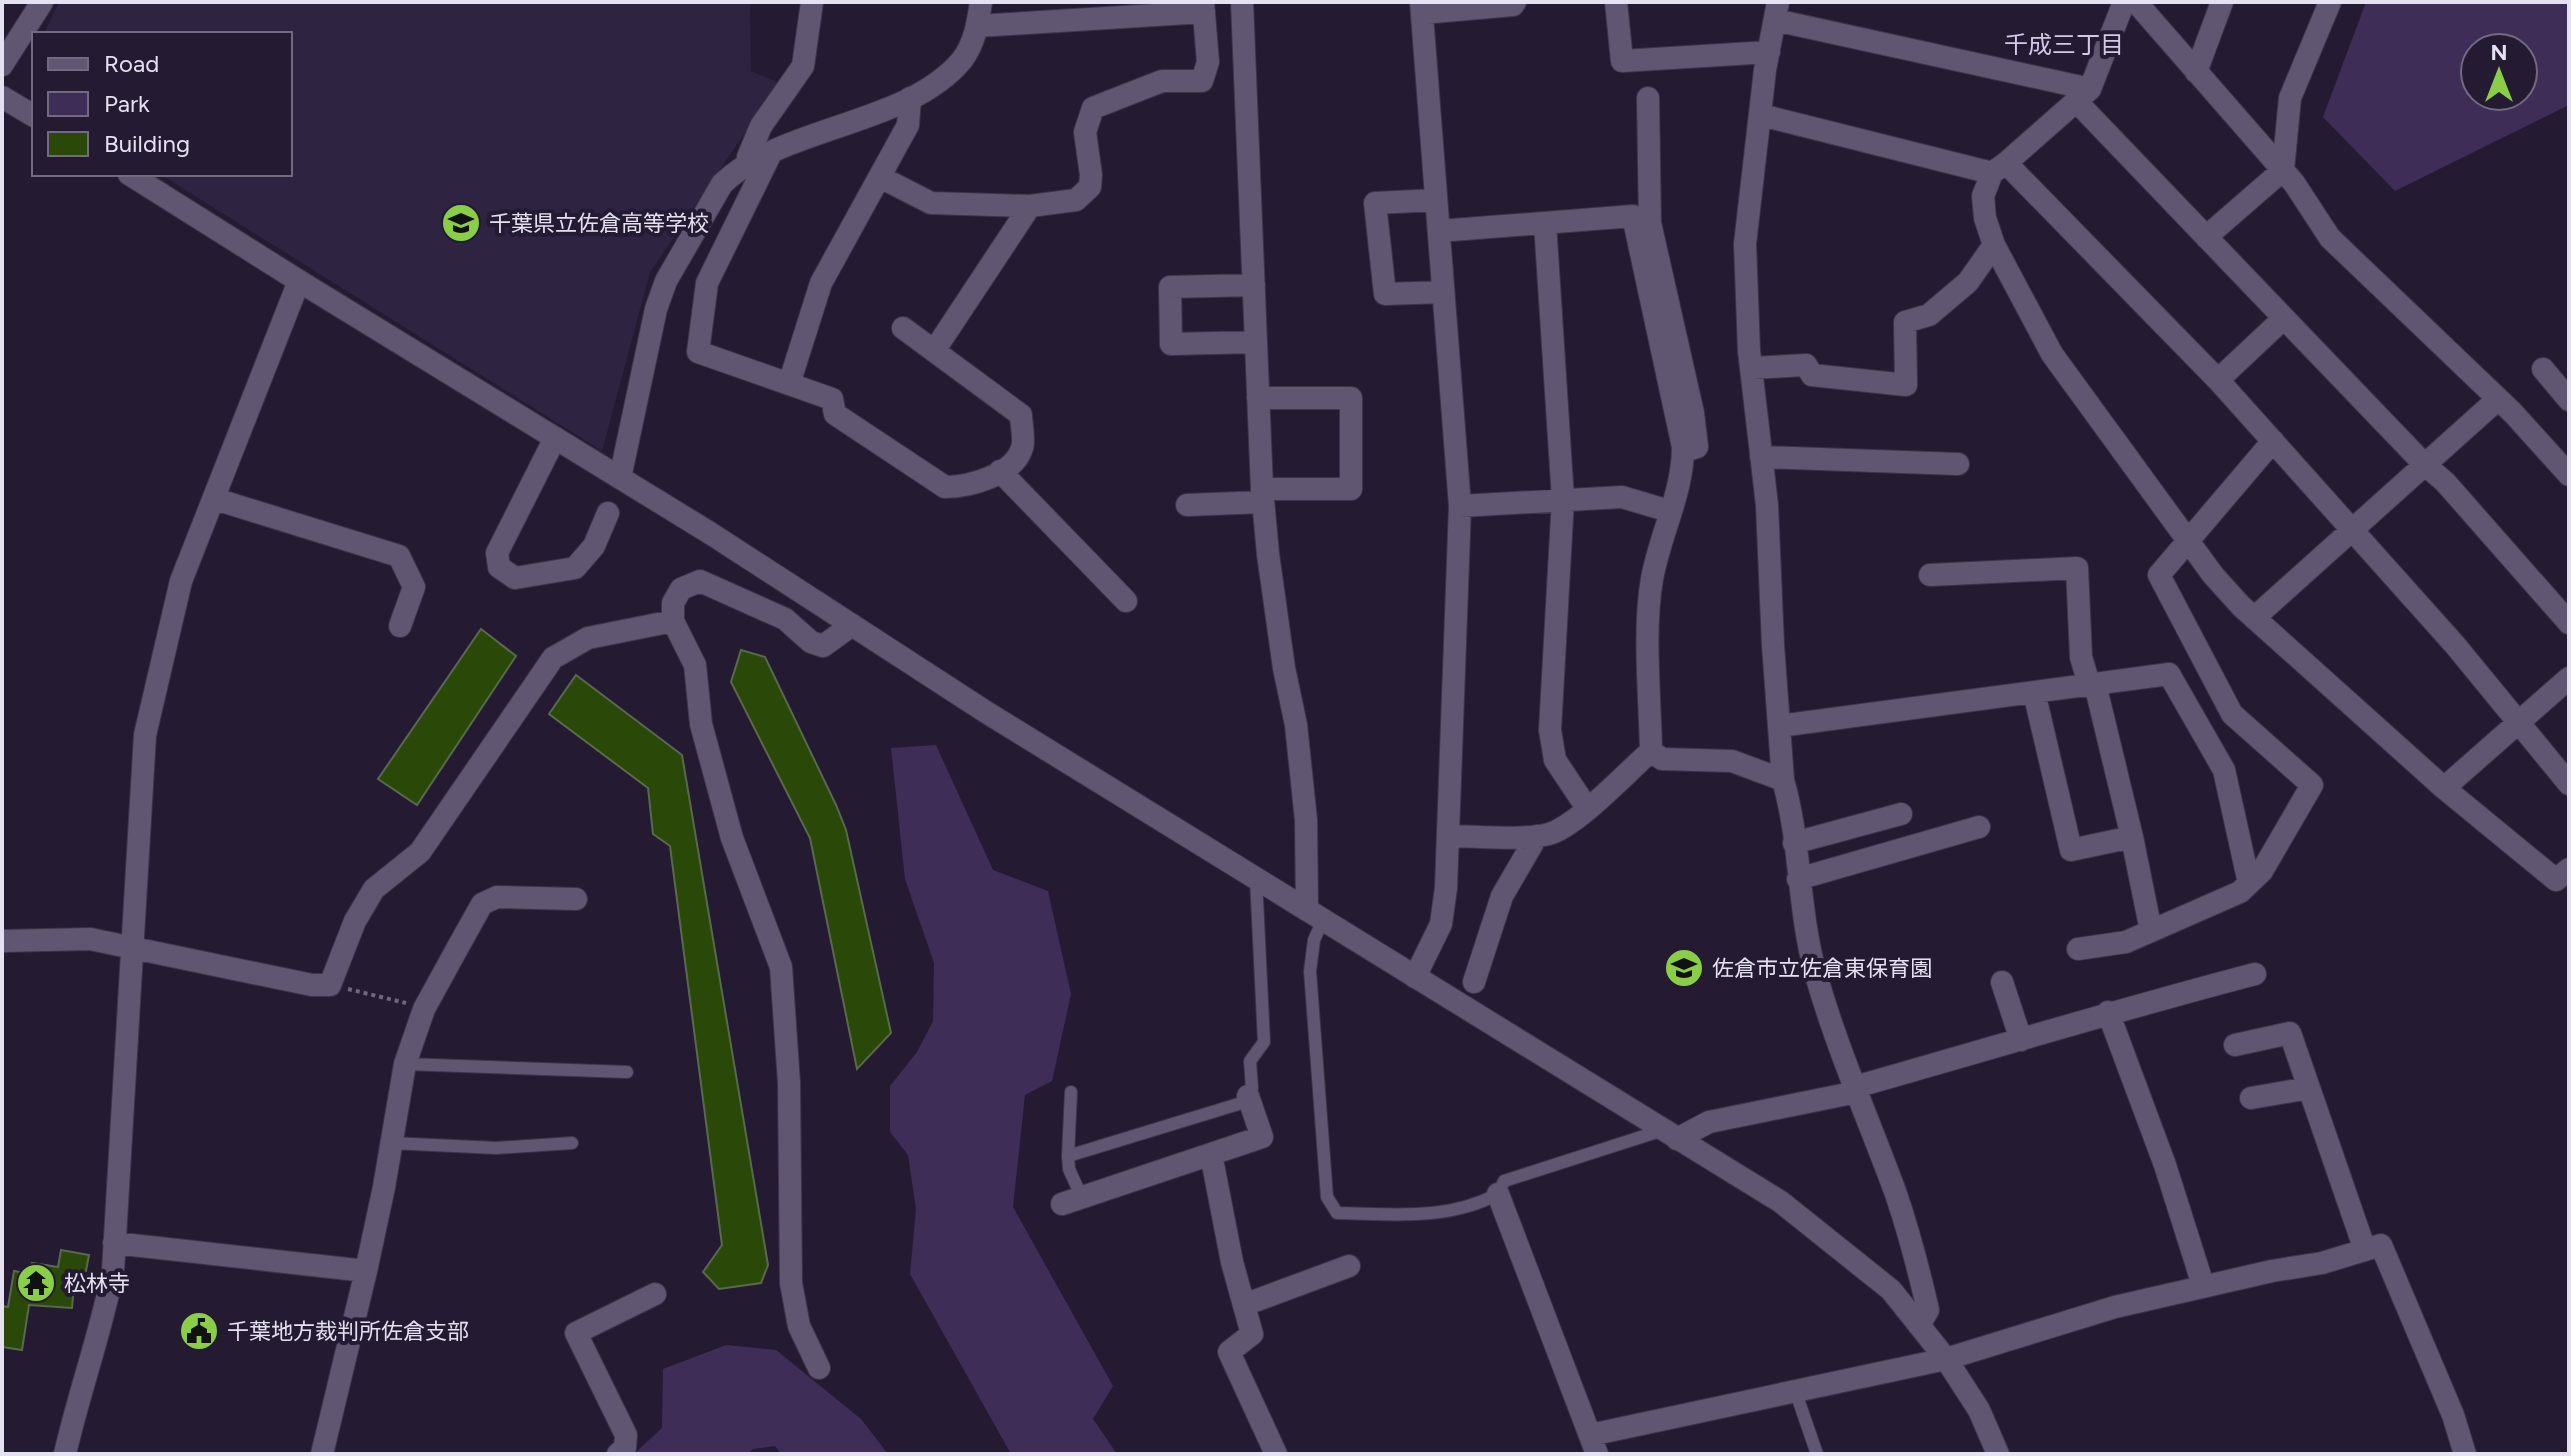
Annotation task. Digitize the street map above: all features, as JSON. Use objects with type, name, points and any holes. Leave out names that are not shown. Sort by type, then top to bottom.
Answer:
[{"type":"street","points":[[2,65],[42,2]]},
{"type":"street","points":[[763,158],[748,157],[761,126],[803,66],[812,2]]},
{"type":"street","points":[[620,478],[656,309],[666,281],[722,184],[763,158],[910,98],[942,79],[963,58],[978,26],[981,2]]},
{"type":"street","points":[[1242,2],[1263,496],[1282,654],[1296,725],[1315,915]]},
{"type":"street","points":[[1415,977],[1441,924],[1446,888],[1460,506],[1422,8],[1513,5],[1515,2]]},
{"type":"street","points":[[1616,2],[1622,61],[1769,52]]},
{"type":"street","points":[[2124,2],[2083,95],[1999,168],[1983,196],[1985,218],[1994,245],[2052,354],[2213,575],[2254,618],[2444,788],[2556,880],[2569,869]]},
{"type":"street","points":[[2136,2],[2283,170],[2330,238],[2498,399],[2569,475]]},
{"type":"street","points":[[2196,72],[2222,2]]},
{"type":"street","points":[[2206,237],[2283,170],[2290,98],[2330,2]]},
{"type":"street","points":[[880,177],[931,203],[1030,206],[1076,200],[1090,187],[1085,132],[1093,108],[1162,81],[1202,81],[1208,62],[1203,7],[978,26]]},
{"type":"street","points":[[1919,1325],[1928,1310],[1916,1258],[1814,969],[1783,780],[1767,505],[1751,368],[1745,244],[1777,11],[2083,95],[2206,237],[2424,464],[2445,482],[2569,623]]},
{"type":"street","points":[[2,97],[32,115]]},
{"type":"street","points":[[789,384],[821,283],[908,125],[910,98]]},
{"type":"street","points":[[1648,98],[1650,223],[1693,413],[1697,447],[1683,452]]},
{"type":"street","points":[[1761,115],[1999,168],[2218,380],[2455,645],[2569,784]]},
{"type":"street","points":[[763,158],[707,283],[698,352],[832,399],[835,414],[945,487],[964,487],[987,479],[1012,463],[1022,447],[1021,415],[903,328]]},
{"type":"street","points":[[132,176],[620,478],[986,712],[1781,1202],[1891,1290],[1946,1359],[1979,1410],[1998,1454]]},
{"type":"street","points":[[1436,200],[1375,203],[1385,294],[1443,292]]},
{"type":"street","points":[[934,351],[1030,206]]},
{"type":"street","points":[[1439,231],[1633,216],[1683,452],[1679,485],[1669,511],[1648,600],[1651,751],[1587,808],[1551,834],[1448,836]]},
{"type":"street","points":[[1545,223],[1563,499],[1550,730],[1555,760],[1587,808]]},
{"type":"street","points":[[1751,368],[1806,365],[1812,375],[1906,385],[1905,322],[1929,315],[1968,282],[1994,245]]},
{"type":"street","points":[[65,1454],[76,1406],[105,1312],[113,1271],[145,735],[181,581],[299,281]]},
{"type":"street","points":[[1254,285],[1170,287],[1171,344],[1256,342]]},
{"type":"street","points":[[2218,380],[2284,318]]},
{"type":"street","points":[[2543,369],[2569,400]]},
{"type":"street","points":[[1187,505],[1351,489],[1351,398],[1258,398]]},
{"type":"street","points":[[2254,618],[2498,399]]},
{"type":"street","points":[[555,438],[497,553],[499,567],[515,578],[575,568],[594,546],[608,513]]},
{"type":"street","points":[[2078,949],[2126,942],[2240,892],[2262,871],[2312,785],[2232,714],[2159,575],[2273,441]]},
{"type":"street","points":[[1761,457],[1958,464]]},
{"type":"street","points":[[1000,471],[1126,601]]},
{"type":"street","points":[[1460,506],[1622,497],[1669,511]]},
{"type":"street","points":[[215,499],[399,556],[414,587],[400,626]]},
{"type":"street","points":[[1930,575],[2077,568],[2081,657],[2092,684],[2132,837],[2151,931]]},
{"type":"street","points":[[819,1368],[799,1326],[791,1283],[789,1083],[781,967],[732,838],[701,724],[695,665],[673,621],[673,603],[681,589],[700,581],[785,619],[811,642],[823,646],[852,625]]},
{"type":"street","points":[[2,941],[90,939],[312,985],[330,985],[355,921],[374,889],[420,852],[553,658],[588,638],[673,621]]},
{"type":"street","points":[[1779,726],[2169,674],[2224,770],[2249,883]]},
{"type":"street","points":[[2444,788],[2569,678]]},
{"type":"street","points":[[2034,692],[2071,850],[2132,837]]},
{"type":"street","points":[[1651,751],[1662,759],[1732,761],[1783,780]]},
{"type":"street","points":[[1794,843],[1901,814]]},
{"type":"street","points":[[1798,879],[1979,827]]},
{"type":"street","points":[[1474,982],[1502,896],[1537,836]]},
{"type":"street","points":[[322,1454],[366,1271],[405,1064],[424,1009],[482,904],[497,897],[576,899]]},
{"type":"street","points":[[1670,1134],[1709,1122],[1856,1089],[2108,1012],[2255,974]]},
{"type":"street","points":[[2002,982],[2021,1040]]},
{"type":"street","points":[[2108,1012],[2165,1165],[2203,1285]]},
{"type":"street","points":[[2235,1045],[2290,1033],[2365,1250]]},
{"type":"street","points":[[2251,1098],[2309,1088]]},
{"type":"street","points":[[1072,1201],[1262,1137],[1248,1096]]},
{"type":"street","points":[[1211,1154],[1232,1262],[1252,1334],[1229,1352],[1276,1454]]},
{"type":"street","points":[[1498,1194],[1594,1444],[1946,1359],[2115,1307],[2203,1285],[2322,1263],[2381,1245],[2453,1415],[2465,1454]]},
{"type":"street","points":[[114,1243],[366,1271]]},
{"type":"street","points":[[1244,1305],[1349,1266]]},
{"type":"street","points":[[618,1454],[625,1448],[626,1435],[576,1333],[655,1294]]},
{"type":"lane","points":[[1068,1156],[1245,1102],[1252,1088],[1250,1061],[1264,1042],[1256,879]]},
{"type":"lane","points":[[1315,915],[1310,971],[1327,1197],[1337,1213],[1439,1214],[1498,1194],[1504,1181],[1670,1134]]},
{"type":"lane","points":[[405,1064],[627,1072]]},
{"type":"lane","points":[[1071,1092],[1068,1156],[1072,1201]]},
{"type":"lane","points":[[391,1143],[496,1148],[572,1143]]},
{"type":"lane","points":[[1796,1393],[1817,1454]]},
{"type":"path","points":[[330,985],[424,1009]]},
{"type":"shaded area","name":"千葉県立佐倉高等学校","points":[[59,2],[750,2],[751,71],[779,83],[650,272],[602,451],[163,176],[292,176],[292,32],[45,32]]},
{"type":"green space","points":[[2366,2],[2569,2],[2569,105],[2395,191],[2323,117]]},
{"type":"green space","points":[[936,745],[993,870],[1048,891],[1071,994],[1052,1081],[1025,1095],[1013,1207],[1113,1386],[1093,1419],[1117,1454],[1011,1454],[910,1274],[916,1209],[908,1155],[890,1132],[890,1086],[917,1052],[933,1021],[934,963],[905,879],[891,748]]},
{"type":"green space","points":[[726,1345],[776,1350],[861,1419],[888,1454],[781,1454],[775,1446],[753,1449],[748,1454],[634,1454],[662,1428],[663,1369]]},
{"type":"building","points":[[481,629],[516,656],[417,805],[378,779]]},
{"type":"building","points":[[741,650],[765,657],[846,830],[891,1033],[857,1069],[810,838],[731,682]]},
{"type":"building","points":[[576,675],[682,755],[768,1265],[761,1283],[719,1289],[703,1272],[722,1245],[670,846],[653,834],[648,788],[549,714]]},
{"type":"building","points":[[61,1250],[89,1255],[86,1271],[75,1270],[72,1308],[29,1305],[22,1350],[2,1347],[2,1306],[8,1307],[14,1271],[30,1274],[32,1263],[58,1267]]},
{"type":"place","name":"千葉県立佐倉高等学校","points":[[461,223]]},
{"type":"place","name":"佐倉市立佐倉東保育園","points":[[1684,968]]},
{"type":"place","name":"松林寺","points":[[36,1283]]},
{"type":"place","name":"千葉地方裁判所佐倉支部","points":[[199,1331]]},
{"type":"district","name":"千成三丁目","points":[[2064,45]]}]
